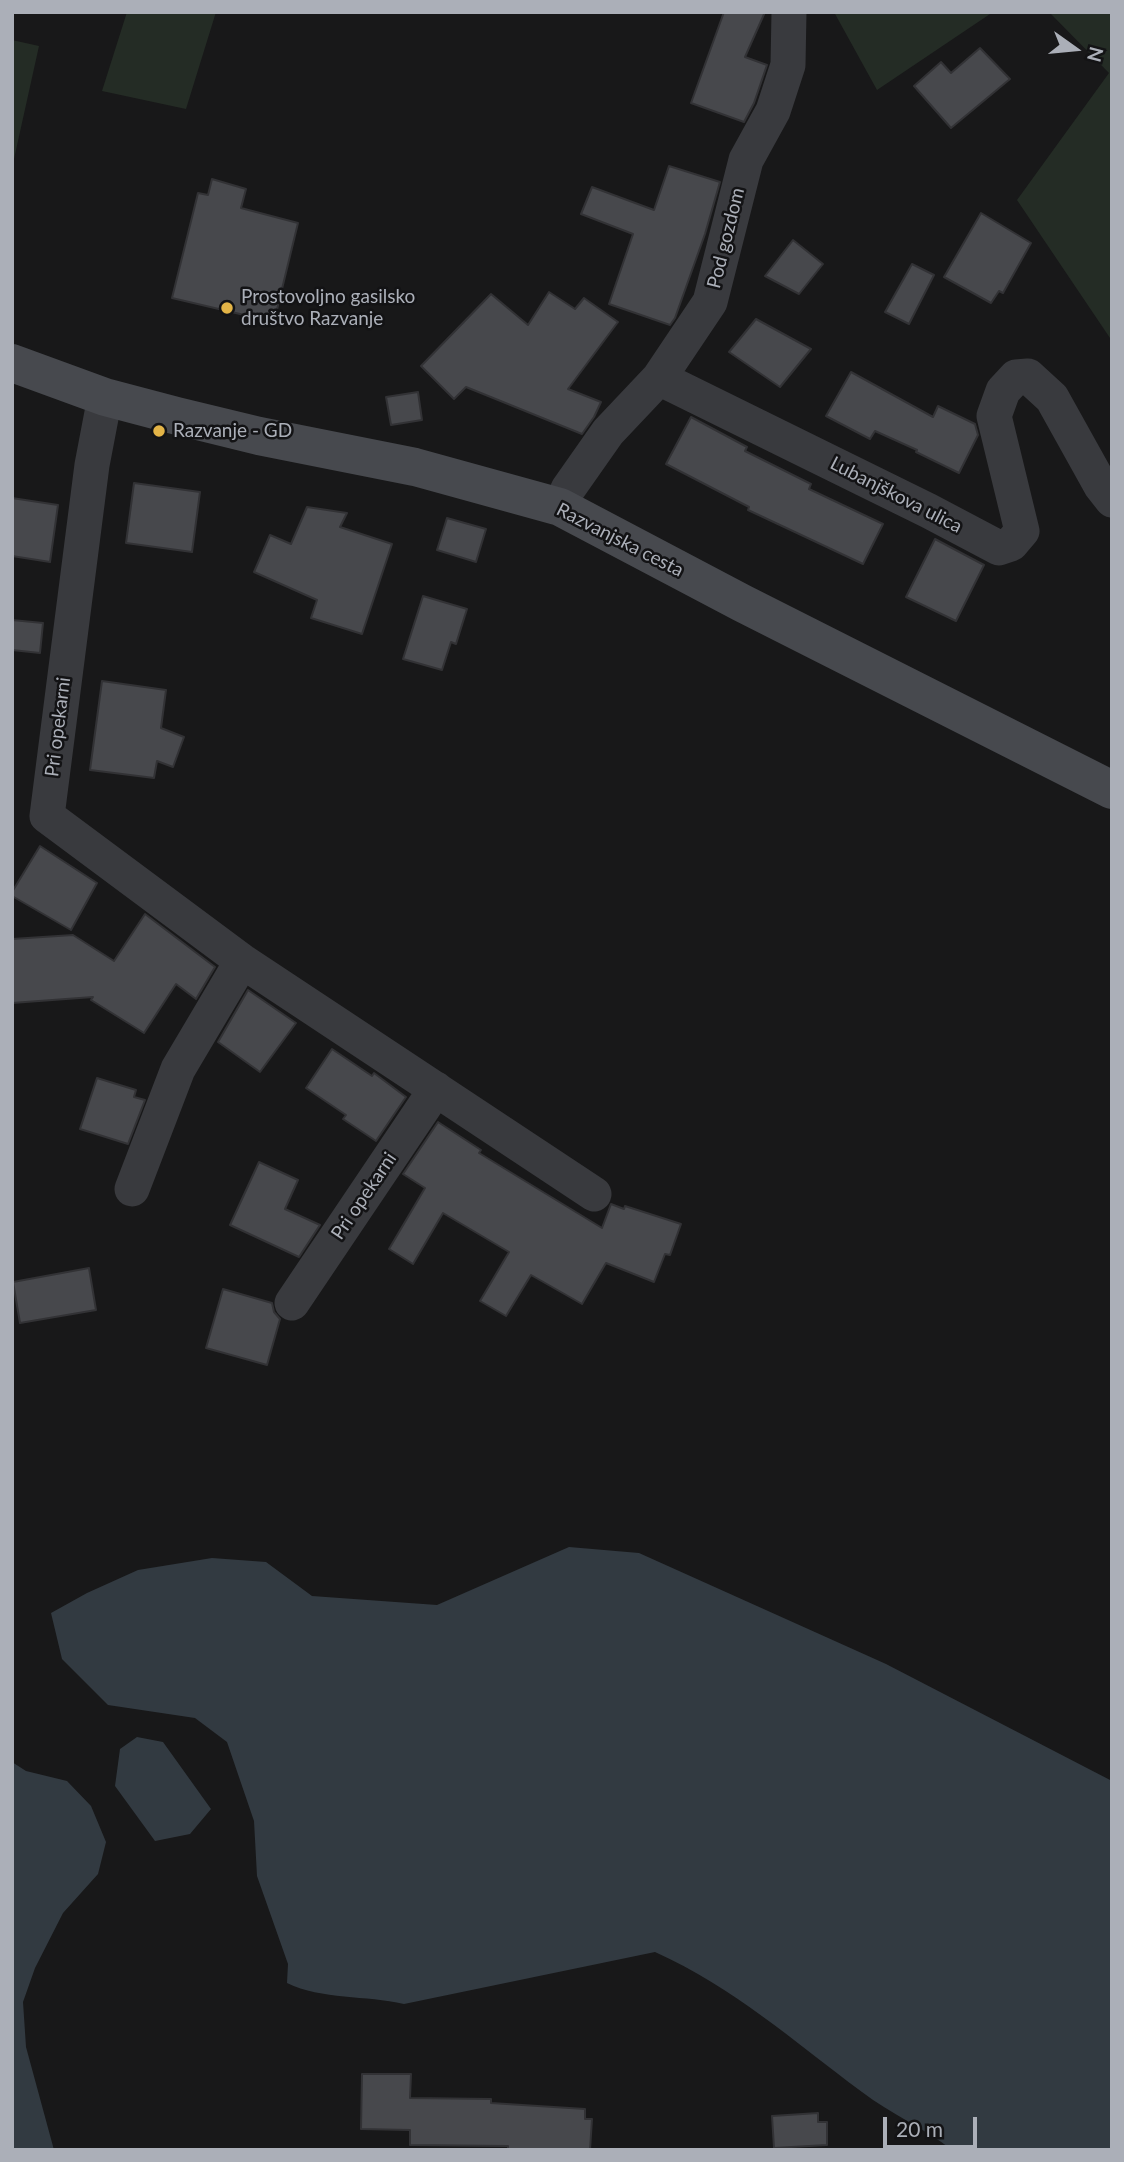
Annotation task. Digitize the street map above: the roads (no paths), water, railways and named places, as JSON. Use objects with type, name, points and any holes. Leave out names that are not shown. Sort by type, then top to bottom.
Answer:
[{"type":"street","name":"Pod gozdom","points":[[560,507],[568,489],[608,432],[659,378],[710,302],[746,160],[773,111],[788,65],[789,12]]},
{"type":"street","name":"Razvanjska cesta","points":[[12,363],[105,397],[259,436],[415,467],[560,507],[754,609],[1112,790]]},
{"type":"street","name":"Lubanjškova ulica","points":[[659,378],[999,548],[1011,544],[1022,531],[994,416],[1003,391],[1016,377],[1028,376],[1052,398],[1101,486],[1112,499]]},
{"type":"street","name":"Pri opekarni","points":[[105,397],[92,465],[47,816],[242,961],[594,1194]]},
{"type":"street","points":[[132,1189],[178,1069],[242,961]]},
{"type":"street","name":"Pri opekarni","points":[[292,1303],[436,1089]]},
{"type":"place","name":"Prostovoljno gasilsko društvo Razvanje","points":[[227,308]]},
{"type":"place","name":"Razvanje - GD","points":[[159,431]]}]
